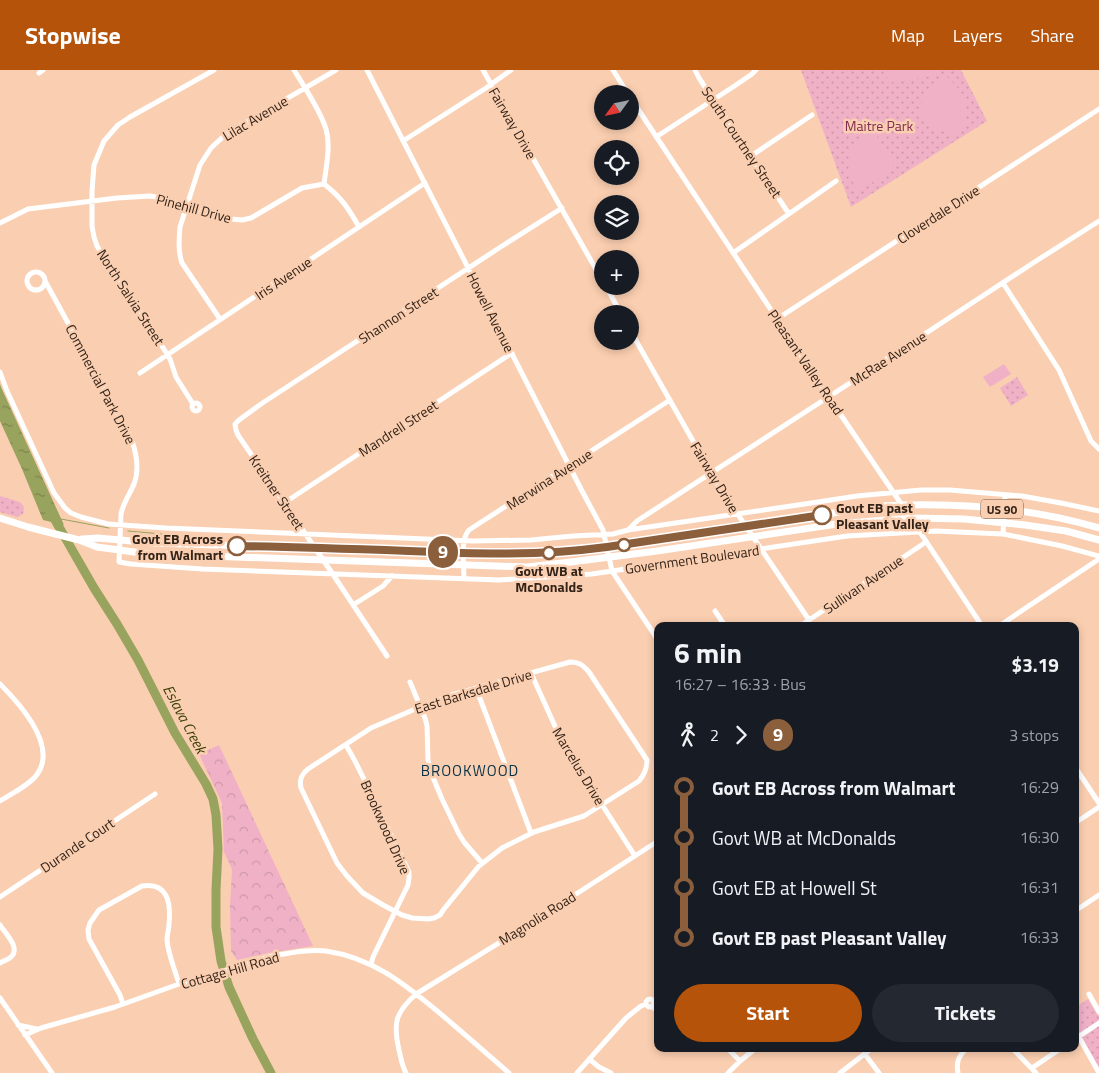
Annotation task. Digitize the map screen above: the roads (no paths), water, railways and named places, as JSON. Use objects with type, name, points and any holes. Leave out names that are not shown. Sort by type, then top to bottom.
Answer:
[{"type":"main road","name":"Government Boulevard","points":[[79,540],[98,538],[154,543],[530,554],[607,547],[880,506],[902,505],[947,505],[1004,509],[1072,521],[1099,528]]},
{"type":"main road","name":"Government Boulevard","points":[[0,518],[79,540],[97,547],[149,554],[464,565],[527,566],[571,562],[837,524],[911,518],[964,519],[1004,523],[1066,531],[1099,540]]},
{"type":"street","name":"North Salvia Street","points":[[193,404],[176,377],[168,355],[97,246],[92,226],[93,172],[104,141],[118,126],[130,117],[214,70]]},
{"type":"street","points":[[294,70],[323,120],[327,131],[327,164],[324,184],[348,207],[359,227]]},
{"type":"street","name":"Lilac Avenue","points":[[220,319],[182,263],[180,255],[180,227],[200,165],[211,148],[226,134],[336,70]]},
{"type":"street","name":"Howell Avenue","points":[[367,70],[603,530],[612,571]]},
{"type":"street","name":"Fairway Drive","points":[[483,70],[594,266]]},
{"type":"street","points":[[404,141],[510,70]]},
{"type":"street","points":[[612,70],[622,85]]},
{"type":"street","name":"South Courtney Street","points":[[695,70],[789,214]]},
{"type":"street","points":[[656,137],[714,100],[756,70]]},
{"type":"street","name":"Cloverdale Drive","points":[[777,319],[1099,110]]},
{"type":"street","name":"Pleasant Valley Road","points":[[639,111],[979,622]]},
{"type":"street","points":[[751,156],[812,115]]},
{"type":"street","points":[[733,253],[836,181]]},
{"type":"street","name":"Iris Avenue","points":[[140,373],[425,183]]},
{"type":"street","name":"Pinehill Drive","points":[[0,223],[28,209],[150,196],[162,198],[220,217],[242,220],[250,218],[302,188],[324,184]]},
{"type":"street","name":"Shannon Street","points":[[235,424],[261,404],[562,208]]},
{"type":"street","name":"McRae Avenue","points":[[628,530],[637,521],[711,472],[1099,221]]},
{"type":"street","name":"Commercial Park Drive","points":[[45,281],[135,448],[134,484],[122,507],[120,550]]},
{"type":"street","points":[[1003,284],[1058,370],[1091,441],[1099,449]]},
{"type":"street","name":"Fairway Drive","points":[[639,346],[711,472],[752,537],[809,620]]},
{"type":"street","name":"Mandrell Street","points":[[284,503],[512,353]]},
{"type":"street","points":[[0,372],[54,492],[64,508],[81,517],[108,524],[464,540],[531,540],[613,534],[628,530],[857,496],[894,492],[950,490],[1005,495],[1061,503],[1099,511]]},
{"type":"street","name":"Merwina Avenue","points":[[464,540],[469,530],[670,400]]},
{"type":"street","name":"Kreitner Street","points":[[235,424],[238,435],[316,548],[386,656]]},
{"type":"street","points":[[1003,534],[1005,495]]},
{"type":"street","name":"Government Boulevard","points":[[120,550],[119,562],[131,564],[210,569],[499,580],[592,574],[847,536],[920,532],[1003,534],[1062,546],[1099,557]]},
{"type":"street","points":[[464,540],[464,578]]},
{"type":"street","name":"Sullivan Avenue","points":[[806,622],[926,542]]},
{"type":"street","points":[[1005,622],[1099,557]]},
{"type":"street","points":[[612,571],[654,634]]},
{"type":"street","points":[[353,605],[383,586],[392,576]]},
{"type":"street","points":[[715,611],[722,622]]},
{"type":"street","name":"East Barksdale Drive","points":[[570,662],[583,664],[642,752],[647,762],[644,776],[584,816],[531,833],[502,848],[482,863],[440,915],[434,918],[412,918],[395,912],[363,892],[337,863],[300,788],[301,777],[308,768],[371,728],[448,696],[531,673],[570,662]]},
{"type":"street","name":"Marcelus Drive","points":[[531,673],[563,744],[635,856]]},
{"type":"street","points":[[410,682],[426,726],[428,760],[432,776],[459,834],[482,863]]},
{"type":"street","points":[[0,684],[26,714],[40,736],[42,753],[40,769],[36,776],[30,782],[0,801]]},
{"type":"street","points":[[476,688],[531,833]]},
{"type":"street","name":"Brookwood Drive","points":[[346,745],[409,872],[410,878],[371,964]]},
{"type":"street","points":[[1079,773],[1099,803]]},
{"type":"street","name":"Durande Court","points":[[0,897],[155,794]]},
{"type":"street","points":[[1079,820],[1099,807]]},
{"type":"street","name":"Magnolia Road","points":[[406,1073],[395,1032],[396,1021],[400,1013],[416,994],[533,922],[654,844]]},
{"type":"street","points":[[123,1004],[120,995],[89,939],[88,930],[90,923],[99,910],[142,886],[149,885],[166,892],[170,917],[167,939],[179,984]]},
{"type":"street","points":[[1079,908],[1099,895]]},
{"type":"street","points":[[0,925],[14,946],[14,950],[10,958],[0,963]]},
{"type":"street","name":"Cottage Hill Road","points":[[25,1035],[179,984],[273,956],[288,953],[327,951],[359,959],[395,978],[509,1073]]},
{"type":"street","points":[[1089,994],[1099,1012]]},
{"type":"street","points":[[577,1073],[626,1018],[646,1004],[647,999],[654,997],[652,1006],[649,1007],[646,1004]]},
{"type":"street","points":[[0,998],[52,1073]]},
{"type":"street","points":[[1079,1037],[1099,1023]]},
{"type":"street","points":[[18,1025],[37,1030]]},
{"type":"street","points":[[1079,1041],[1099,1072]]},
{"type":"street","points":[[731,1052],[740,1061]]},
{"type":"street","points":[[728,1073],[751,1052]]},
{"type":"street","points":[[840,1073],[863,1052]]},
{"type":"street","points":[[865,1052],[879,1073]]},
{"type":"street","points":[[958,1073],[958,1058],[963,1052]]},
{"type":"street","points":[[1016,1052],[1036,1073]]},
{"type":"street","points":[[1032,1068],[1056,1052]]},
{"type":"street","points":[[589,1059],[610,1073]]},
{"type":"water","points":[[0,384],[64,525],[43,520],[0,421]]},
{"type":"waterway","name":"Eslava Creek","points":[[51,513],[138,660],[175,733],[213,799],[218,849],[216,927],[221,961],[229,987],[271,1073]]},
{"type":"waterway","points":[[61,519],[109,528]]},
{"type":"waterway","points":[[128,531],[173,535]]},
{"type":"place","name":"Govt EB past Pleasant Valley","points":[[822,515]]},
{"type":"place","name":"Govt EB Across from Walmart","points":[[237,546]]},
{"type":"place","name":"Govt WB at McDonalds","points":[[549,553]]},
{"type":"district","name":"BROOKWOOD","points":[[470,770]]},
{"type":"park label","name":"Maitre Park","points":[[879,125]]}]
